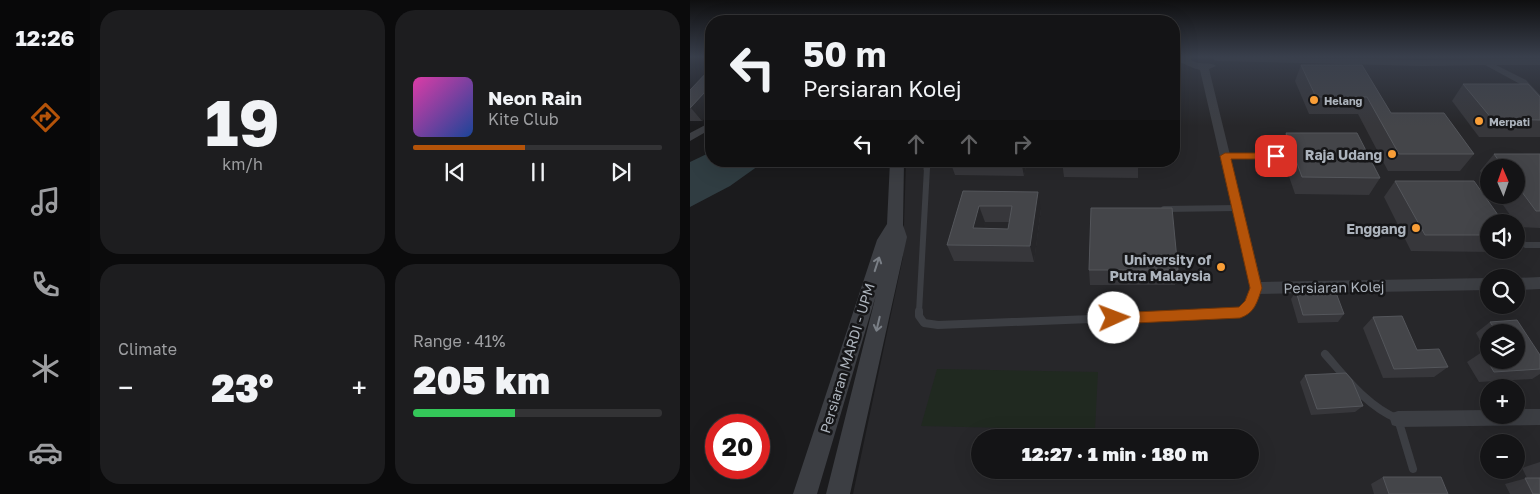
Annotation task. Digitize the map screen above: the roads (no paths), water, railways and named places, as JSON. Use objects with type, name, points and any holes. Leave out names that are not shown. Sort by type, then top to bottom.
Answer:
[{"type":"street","points":[[1207,80],[1256,288]]},
{"type":"street","points":[[1528,80],[1540,100]]},
{"type":"street","points":[[690,138],[705,129]]},
{"type":"street","name":"Persiaran MARDI - UPM","points":[[838,494],[899,238],[895,225],[897,167]]},
{"type":"street","name":"Persiaran MARDI - UPM","points":[[805,494],[884,240],[895,225]]},
{"type":"street","name":"Persiaran Kolej","points":[[1256,288],[1480,284]]},
{"type":"street","points":[[1525,284],[1540,284]]},
{"type":"street","points":[[1398,419],[1540,417]]},
{"type":"lane","points":[[1225,156],[1276,156]]},
{"type":"lane","points":[[927,167],[918,302],[919,316],[924,323],[938,325],[1240,313],[1246,310],[1251,303],[1256,288]]},
{"type":"lane","points":[[1160,209],[1237,208]]},
{"type":"lane","points":[[1525,245],[1540,245]]},
{"type":"lane","points":[[1325,354],[1360,394],[1389,416],[1398,419],[1413,469]]},
{"type":"place","name":"Helang","points":[[1314,100]]},
{"type":"place","name":"Merpati","points":[[1479,121]]},
{"type":"place","name":"Raja Udang","points":[[1392,154]]},
{"type":"place","name":"Enggang","points":[[1416,228]]},
{"type":"place","name":"University of Putra Malaysia","points":[[1221,267]]}]
